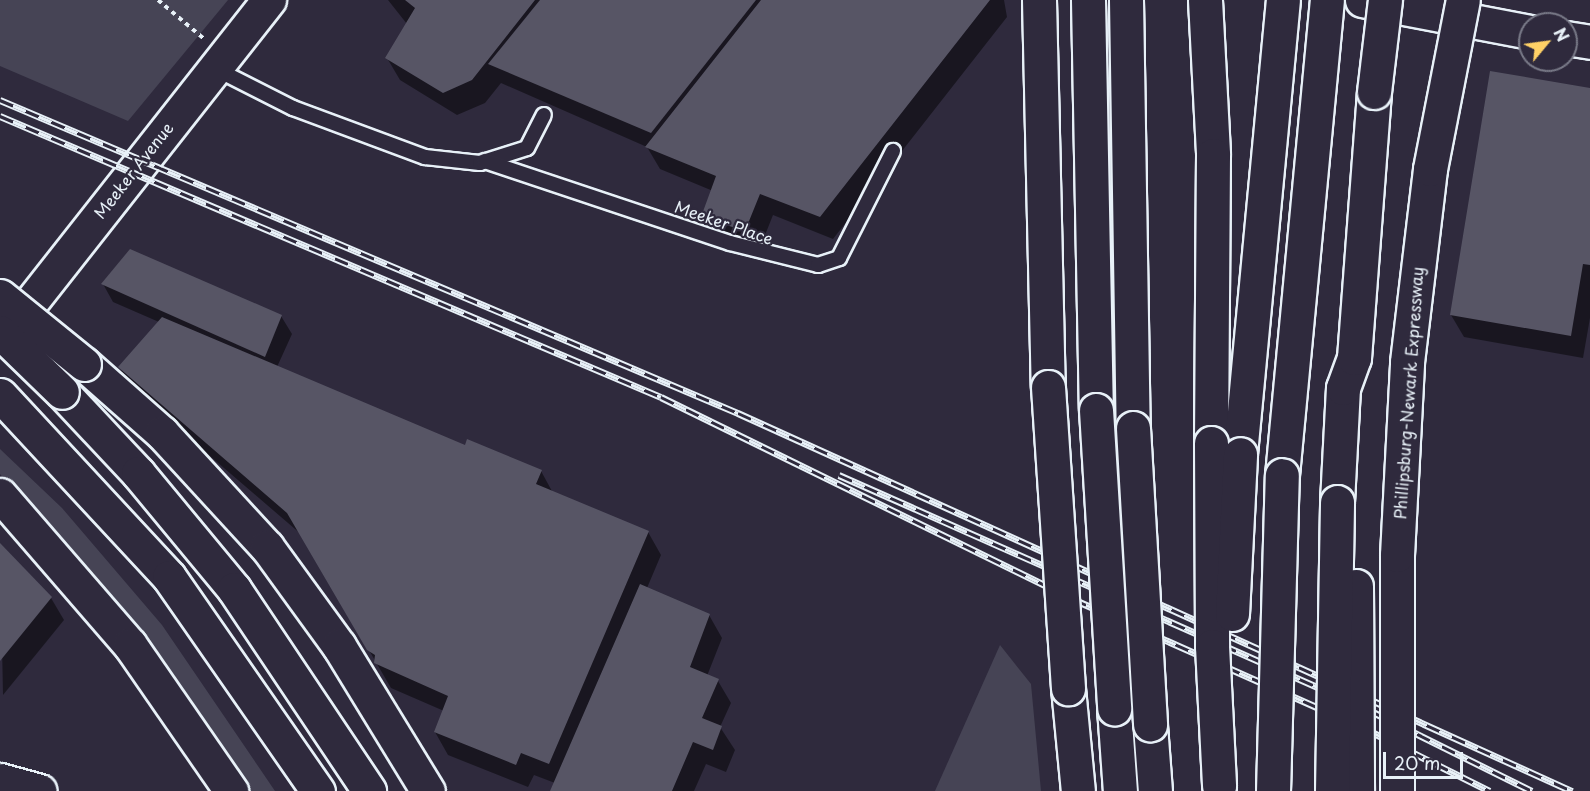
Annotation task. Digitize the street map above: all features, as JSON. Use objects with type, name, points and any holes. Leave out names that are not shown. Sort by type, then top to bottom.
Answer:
[{"type":"main road","name":"Meeker Avenue","points":[[0,341],[217,61],[269,0]]},
{"type":"main road","points":[[1039,0],[1048,387],[1068,688],[1078,791]]},
{"type":"main road","points":[[1205,0],[1225,449],[1223,789]]},
{"type":"main road","points":[[1225,449],[1283,0]]},
{"type":"main road","points":[[1273,791],[1282,475],[1317,77],[1327,0]]},
{"type":"main road","points":[[1362,0],[1518,30]]},
{"type":"main road","points":[[1357,791],[1343,388],[1354,358],[1374,92],[1385,0]]},
{"type":"main road","name":"Phillipsburg-Newark Expressway","points":[[1396,791],[1397,555],[1407,362],[1430,169],[1463,0]]},
{"type":"main road","points":[[1088,5],[1096,410],[1120,791]]},
{"type":"main road","points":[[1126,9],[1133,428],[1155,791]]},
{"type":"main road","points":[[0,296],[84,364],[176,446],[267,547],[339,646],[428,791]]},
{"type":"main road","points":[[0,332],[62,392],[138,473],[234,589],[369,791]]},
{"type":"main road","points":[[0,395],[35,429],[192,606],[318,791]]},
{"type":"main road","points":[[0,495],[136,652],[231,791]]},
{"type":"main road","points":[[1332,791],[1347,506]]},
{"type":"main road","points":[[0,780],[40,791]]},
{"type":"lane","points":[[217,61],[293,108],[425,157],[485,161],[527,148],[544,115]]},
{"type":"lane","name":"Meeker Place","points":[[485,161],[739,246],[818,265],[839,258],[892,151]]},
{"type":"path","points":[[158,0],[217,61]]},
{"type":"shaded area","points":[[0,0],[228,0],[128,121],[0,66]]},
{"type":"shaded area","points":[[0,449],[62,508],[162,625],[275,791],[249,791],[167,669],[0,474]]},
{"type":"shaded area","points":[[1000,645],[1031,684],[1041,791],[935,791]]},
{"type":"building","points":[[405,0],[535,0],[472,80],[443,93],[385,58],[415,8]]},
{"type":"building","points":[[540,0],[756,0],[651,133],[488,64]]},
{"type":"building","points":[[761,0],[990,0],[820,217],[760,194],[745,231],[701,217],[716,176],[645,147]]},
{"type":"building","points":[[1490,71],[1590,88],[1590,265],[1583,264],[1571,336],[1450,315]]},
{"type":"building","points":[[130,249],[282,315],[265,357],[101,284]]},
{"type":"building","points":[[162,317],[465,445],[467,439],[542,470],[536,484],[649,531],[549,764],[521,753],[516,765],[434,732],[448,696],[374,663],[375,655],[367,650],[287,513],[118,367]]},
{"type":"building","points":[[0,543],[52,597],[0,661]]},
{"type":"building","points":[[640,584],[710,614],[690,667],[719,679],[702,718],[722,726],[713,750],[693,742],[672,791],[550,791]]},
{"type":"railway","points":[[0,100],[738,413],[1572,791]]},
{"type":"railway","points":[[0,116],[661,397],[1073,599],[1360,726],[1490,791]]},
{"type":"railway","points":[[839,475],[1367,709],[1532,791]]}]
